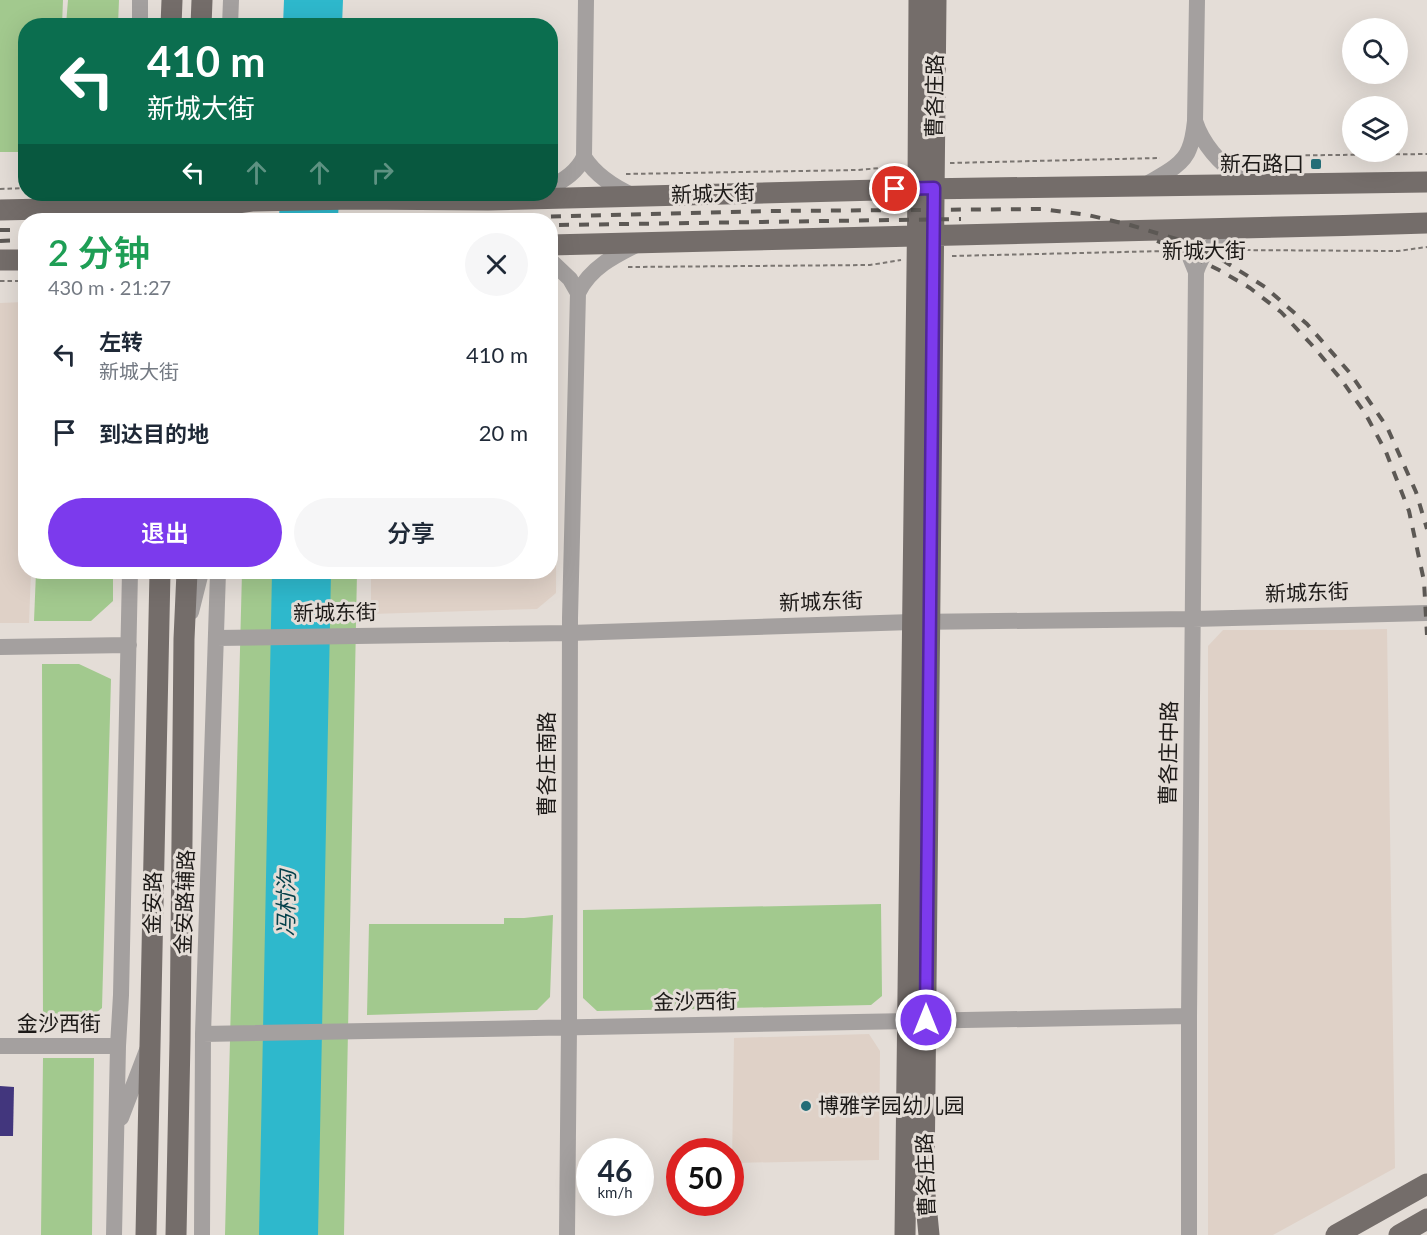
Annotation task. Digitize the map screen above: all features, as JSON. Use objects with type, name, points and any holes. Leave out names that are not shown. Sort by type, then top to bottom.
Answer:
[{"type":"main road","points":[[171,18],[172,0]]},
{"type":"main road","points":[[201,18],[202,0]]},
{"type":"main road","name":"曹各庄路","points":[[905,1235],[917,1020],[926,188],[919,0]]},
{"type":"main road","name":"曹各庄路","points":[[926,164],[936,0]]},
{"type":"main road","name":"新城大街","points":[[558,196],[926,188],[1427,182]]},
{"type":"main road","name":"新城大街","points":[[0,210],[223,206],[252,201]]},
{"type":"main road","name":"新城大街","points":[[558,245],[1427,223]]},
{"type":"main road","points":[[0,260],[18,260]]},
{"type":"main road","name":"金安路","points":[[146,1235],[159,579]]},
{"type":"main road","name":"金安路","points":[[176,1235],[187,579]]},
{"type":"main road","name":"曹各庄路","points":[[917,1020],[924,1184],[929,1235]]},
{"type":"main road","points":[[1336,1235],[1427,1184]]},
{"type":"main road","points":[[1400,1235],[1427,1219]]},
{"type":"street","points":[[140,0],[140,18]]},
{"type":"street","points":[[230,18],[231,0]]},
{"type":"street","points":[[558,183],[580,165],[584,157],[586,0]]},
{"type":"street","points":[[1197,0],[1196,121],[1198,131],[1217,156],[1241,177],[1260,184]]},
{"type":"street","points":[[1145,185],[1178,164],[1189,152],[1196,121]]},
{"type":"street","points":[[584,157],[600,175],[620,190],[635,196]]},
{"type":"street","name":"曹各庄中路","points":[[1188,1235],[1196,272],[1200,258],[1207,250],[1221,237],[1235,229]]},
{"type":"street","name":"曹各庄中路","points":[[1165,231],[1187,250],[1196,272]]},
{"type":"street","points":[[578,293],[582,283],[598,267],[614,256],[641,243]]},
{"type":"street","points":[[558,268],[570,279],[578,293]]},
{"type":"street","name":"曹各庄南路","points":[[567,1235],[570,633],[578,293]]},
{"type":"street","points":[[114,1235],[130,579]]},
{"type":"street","points":[[184,639],[199,579]]},
{"type":"street","name":"金安路辅路","points":[[202,1235],[203,1034],[218,579]]},
{"type":"street","name":"新城东街","points":[[216,638],[570,633],[920,622],[1193,619],[1427,613]]},
{"type":"street","points":[[0,646],[129,645]]},
{"type":"street","name":"金沙西街","points":[[203,1034],[1189,1016]]},
{"type":"street","points":[[117,1129],[150,1040]]},
{"type":"street","name":"金沙西街","points":[[0,1047],[118,1046]]},
{"type":"path","points":[[1217,156],[1427,154]]},
{"type":"path","name":"新城大街","points":[[600,175],[858,170],[926,164],[1184,157]]},
{"type":"path","points":[[0,189],[18,188]]},
{"type":"path","name":"新城大街","points":[[1207,250],[1398,251],[1427,247]]},
{"type":"path","name":"新城大街","points":[[598,267],[870,265],[925,257],[1187,250]]},
{"type":"path","points":[[0,281],[18,281]]},
{"type":"shaded area","points":[[18,302],[18,579],[31,579],[29,623],[0,623],[0,303]]},
{"type":"shaded area","points":[[371,579],[556,579],[556,593],[537,609],[371,614]]},
{"type":"shaded area","points":[[1387,629],[1395,1168],[1273,1235],[1208,1235],[1208,646],[1223,630]]},
{"type":"shaded area","name":"博雅学园幼儿园","points":[[869,1034],[880,1051],[879,1160],[744,1163],[744,1138],[732,1138],[734,1038]]},
{"type":"green space","points":[[0,0],[63,0],[62,18],[18,18],[18,152],[0,152]]},
{"type":"green space","points":[[68,0],[119,0],[118,18],[67,18]]},
{"type":"green space","points":[[36,579],[113,579],[113,601],[91,621],[34,621]]},
{"type":"green space","points":[[242,579],[357,579],[344,1235],[225,1235]]},
{"type":"green space","points":[[42,664],[79,664],[111,679],[102,1008],[82,1024],[43,1024]]},
{"type":"green space","points":[[881,904],[882,996],[871,1005],[597,1011],[583,998],[583,910]]},
{"type":"green space","points":[[553,915],[550,997],[537,1010],[367,1015],[369,924],[504,924],[504,918]]},
{"type":"green space","points":[[43,1058],[94,1058],[92,1235],[41,1235]]},
{"type":"water","points":[[284,0],[343,0],[342,18],[283,18]]},
{"type":"water","points":[[280,201],[339,201],[338,213],[279,213]]},
{"type":"water","name":"冯村沟","points":[[272,579],[331,579],[318,1235],[259,1235]]},
{"type":"building","points":[[0,1086],[14,1087],[13,1136],[0,1136]]},
{"type":"railway","points":[[558,216],[770,211],[1042,209],[1088,215],[1183,241],[1224,261],[1265,287],[1307,324],[1350,373],[1387,427],[1416,492],[1427,529]]},
{"type":"railway","points":[[559,225],[961,219]]},
{"type":"railway","points":[[0,230],[18,230]]},
{"type":"railway","points":[[0,241],[18,240]]},
{"type":"railway","points":[[1157,241],[1219,270],[1250,288],[1281,312],[1340,378],[1365,413],[1386,452],[1409,511],[1424,581],[1427,635]]},
{"type":"place","name":"新石路口","points":[[1316,164]]},
{"type":"place","name":"博雅学园幼儿园","points":[[806,1106]]},
{"type":"route","points":[[895,189],[934,188],[926,1020]]}]
